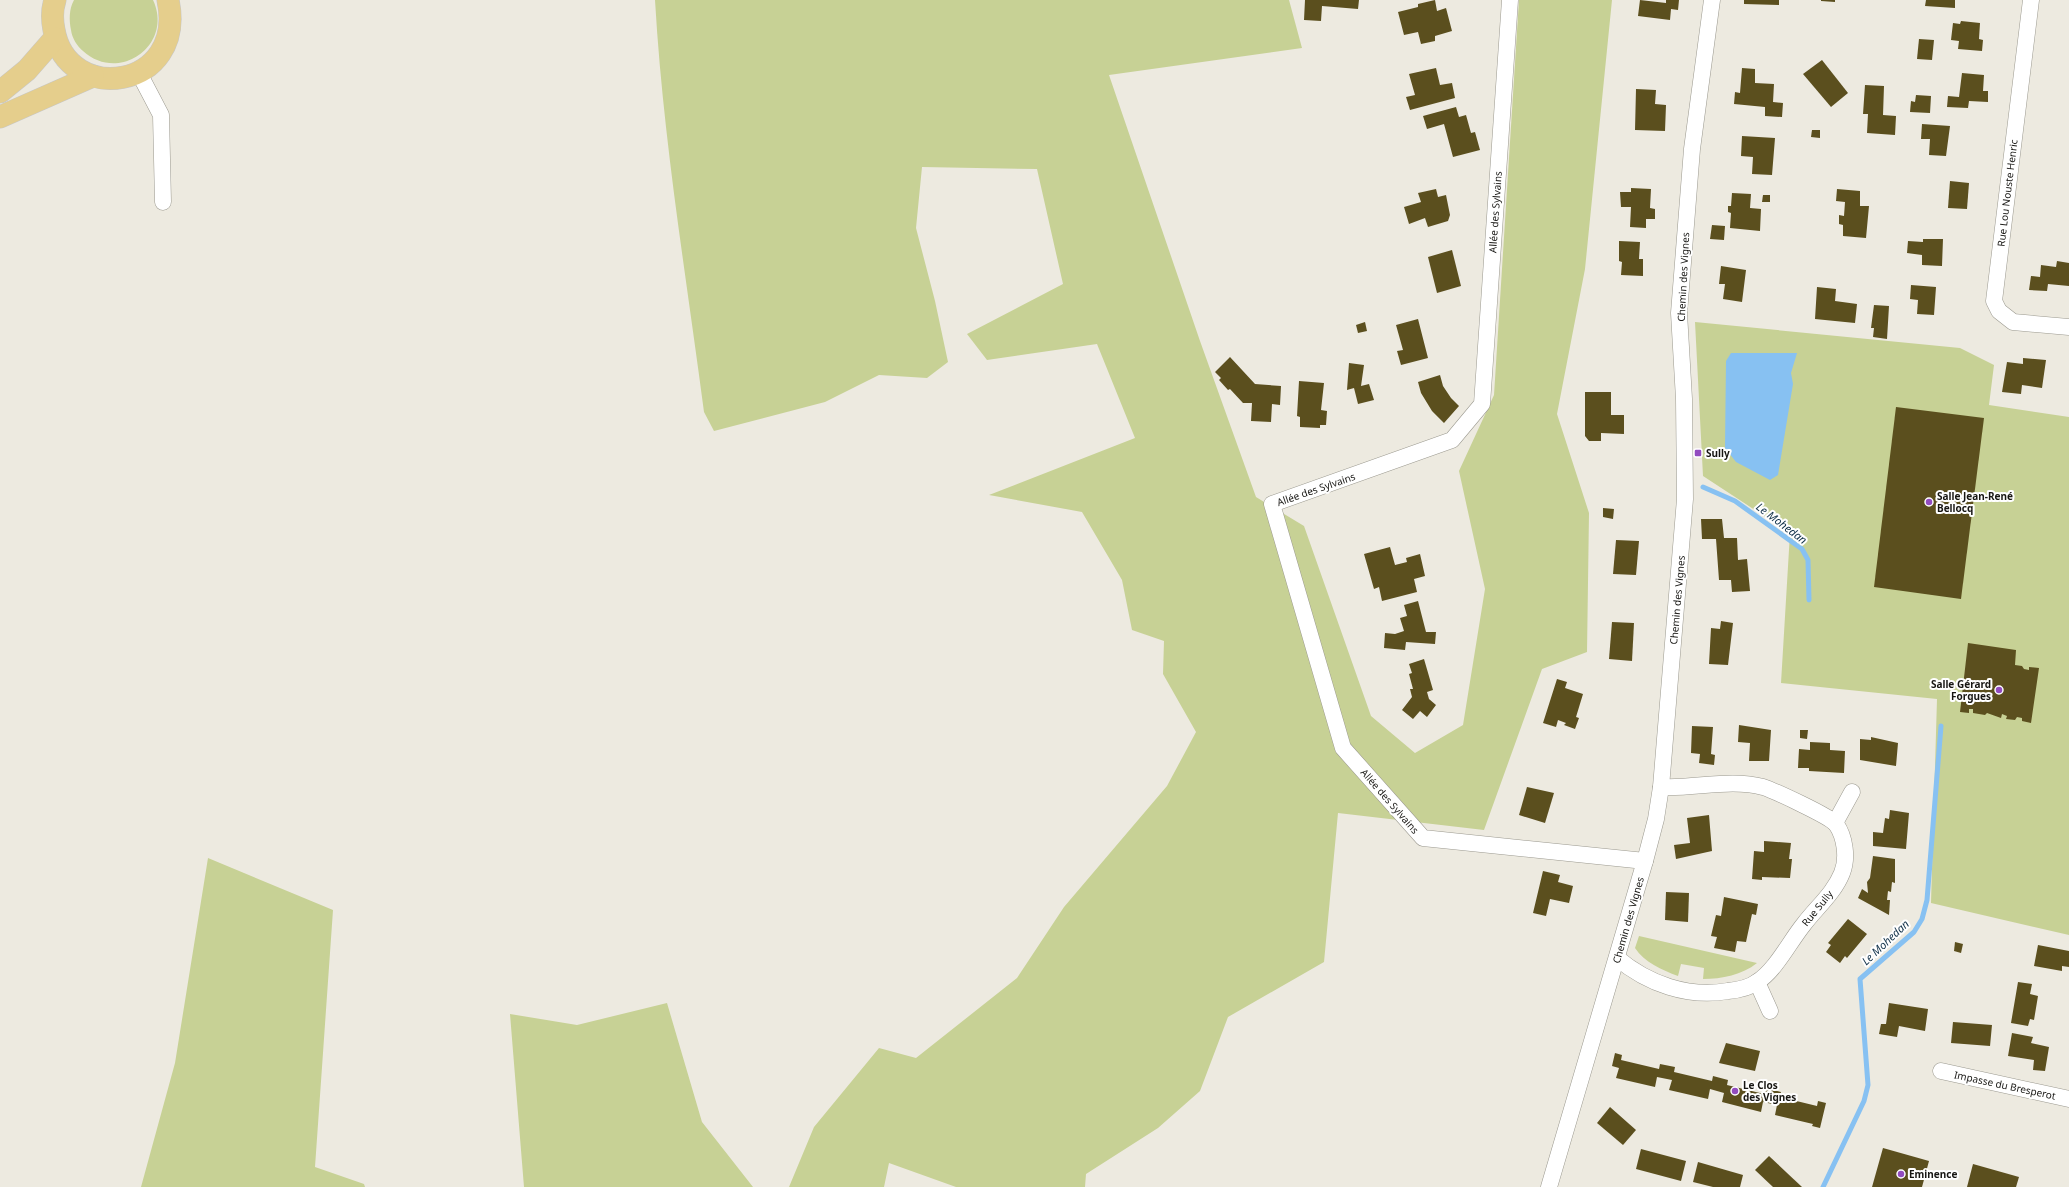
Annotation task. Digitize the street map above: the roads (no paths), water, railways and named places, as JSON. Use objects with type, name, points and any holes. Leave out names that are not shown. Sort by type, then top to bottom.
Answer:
[{"type":"main road","points":[[56,0],[52,22],[55,38],[64,54],[76,67],[93,76],[108,79],[124,78],[139,73],[153,63],[163,50],[168,39],[171,17],[168,0]]},
{"type":"main road","points":[[0,92],[27,70],[55,38]]},
{"type":"main road","points":[[0,117],[93,76]]},
{"type":"street","name":"Allée des Sylvains","points":[[1510,0],[1482,404],[1452,440],[1272,504],[1344,748],[1423,838],[1645,861]]},
{"type":"street","name":"Chemin des Vignes","points":[[1549,1187],[1645,861],[1656,819],[1661,787],[1686,499],[1684,399],[1679,313],[1692,149],[1712,0]]},
{"type":"street","name":"Rue Lou Nouste Henric","points":[[2031,0],[1994,301],[1999,311],[2013,322],[2069,327]]},
{"type":"street","points":[[139,73],[161,115],[163,202]]},
{"type":"street","points":[[1661,787],[1697,787],[1734,782],[1764,787],[1804,805],[1835,823],[1852,792]]},
{"type":"street","name":"Rue Sully","points":[[1617,958],[1658,983],[1682,992],[1711,994],[1740,989],[1757,982],[1777,962],[1804,923],[1832,892],[1843,872],[1845,846],[1835,823]]},
{"type":"street","points":[[1757,982],[1770,1011]]},
{"type":"street","name":"Impasse du Bresperot","points":[[1941,1071],[2069,1099]]},
{"type":"water","points":[[1731,353],[1797,353],[1791,373],[1793,384],[1778,475],[1770,480],[1736,462],[1725,448],[1726,361]]},
{"type":"waterway","name":"Le Mohedan","points":[[1703,487],[1735,501],[1802,549],[1808,560],[1809,600]]},
{"type":"waterway","name":"Le Mohedan","points":[[1823,1187],[1864,1101],[1868,1085],[1860,979],[1914,932],[1922,919],[1927,900],[1941,726]]},
{"type":"place","name":"Sully","points":[[1698,453]]},
{"type":"place","name":"Salle Jean-René Bellocq","points":[[1929,502]]},
{"type":"place","name":"Salle Gérard Forgues","points":[[1999,690]]},
{"type":"place","name":"Le Clos des Vignes","points":[[1735,1091]]},
{"type":"place","name":"Eminence","points":[[1901,1174]]}]
